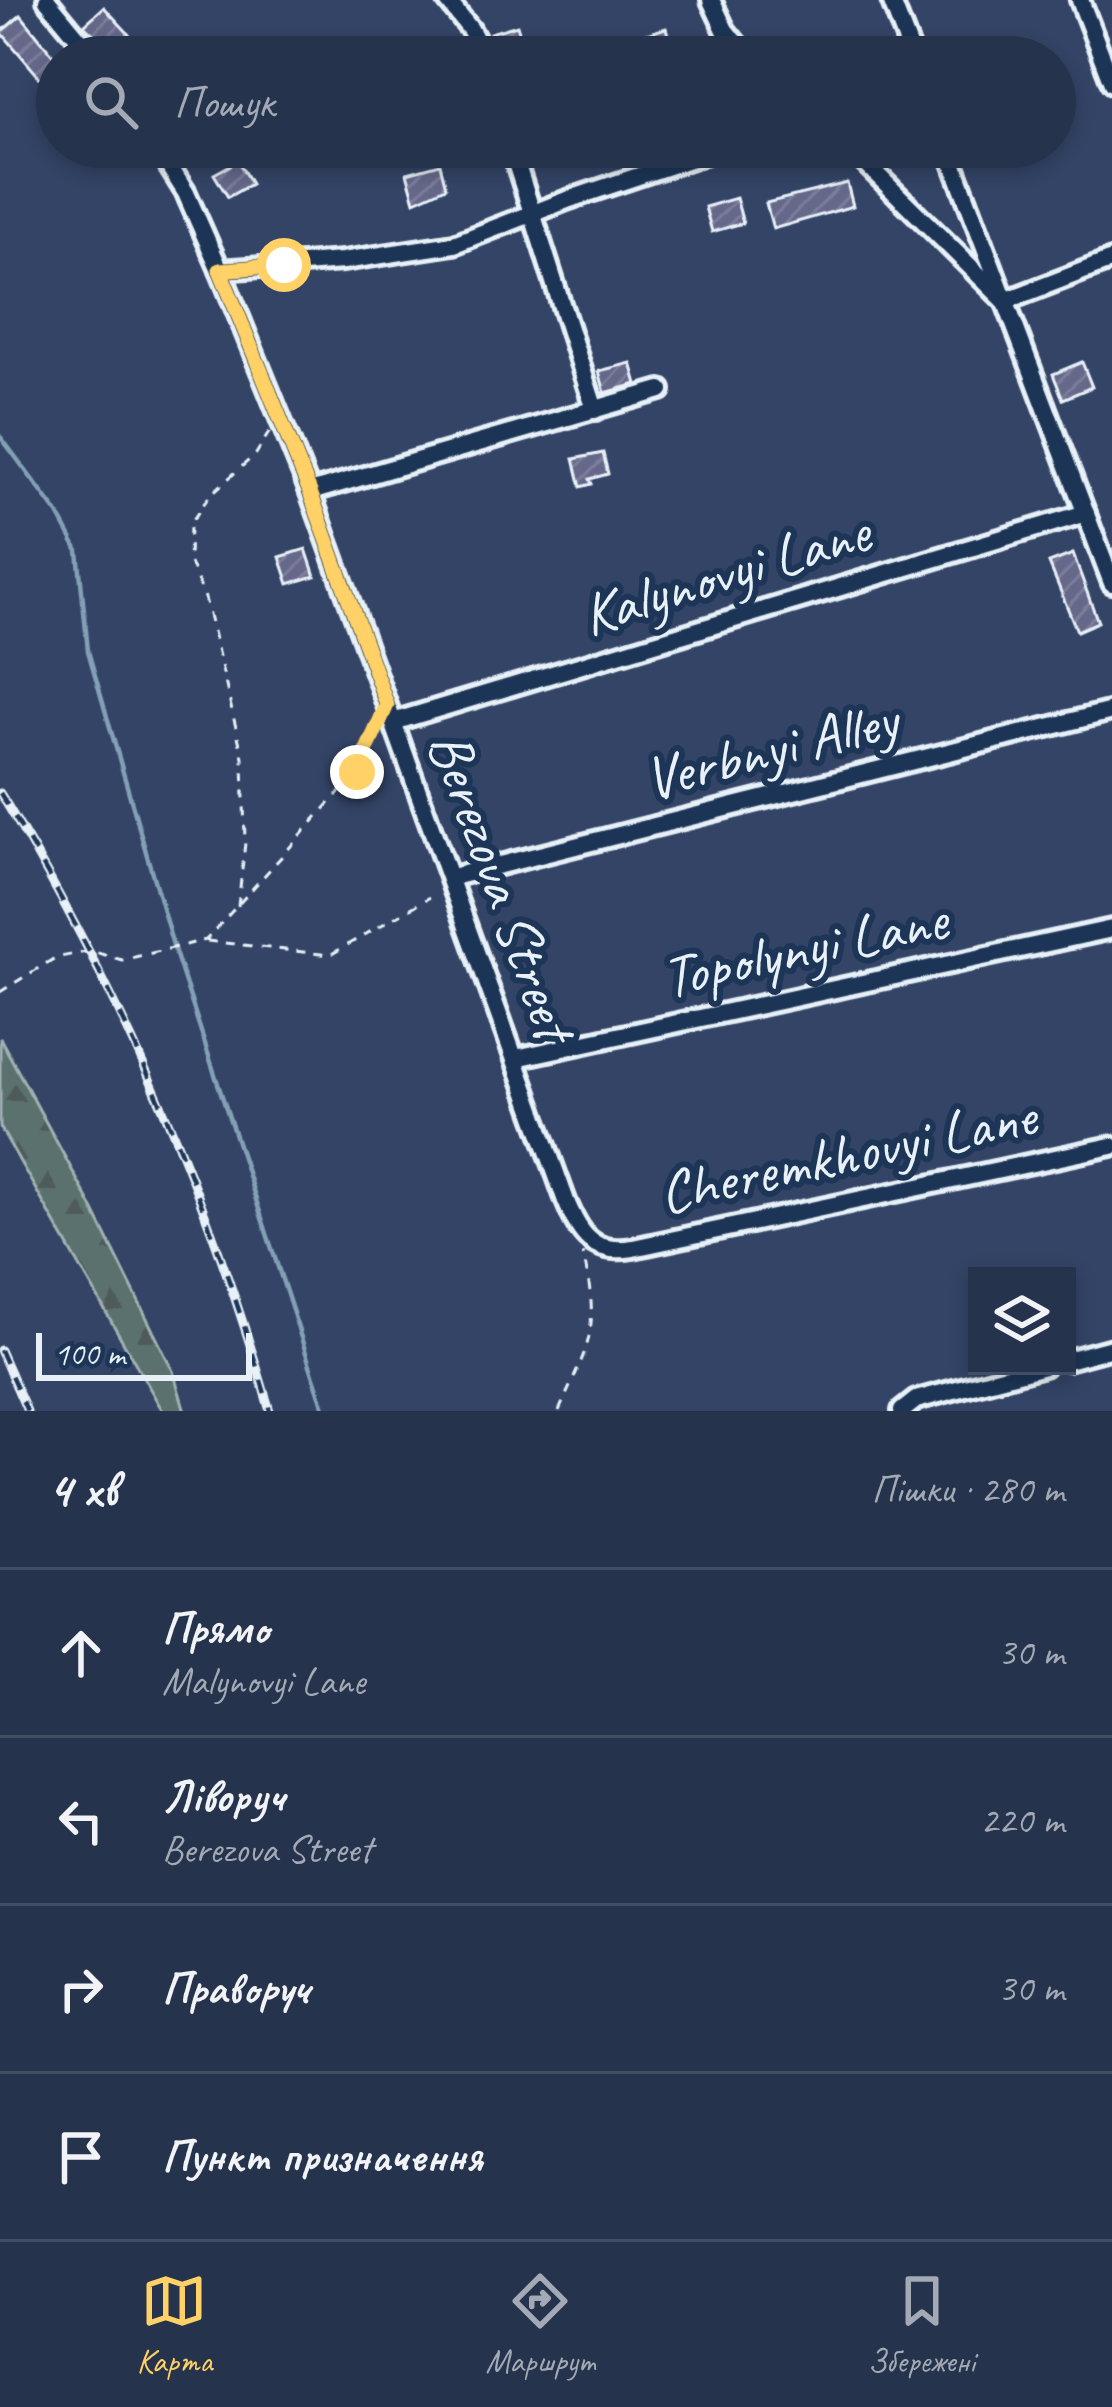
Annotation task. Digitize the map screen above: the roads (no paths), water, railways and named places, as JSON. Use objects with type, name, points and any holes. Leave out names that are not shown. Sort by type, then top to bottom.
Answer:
[{"type":"street","points":[[47,0],[77,36]]},
{"type":"street","points":[[447,0],[474,36]]},
{"type":"street","points":[[711,0],[730,36]]},
{"type":"street","points":[[891,0],[905,36]]},
{"type":"street","points":[[1080,0],[1112,83]]},
{"type":"street","name":"Berezova Street","points":[[170,168],[220,270],[310,492],[577,1227],[602,1249]]},
{"type":"street","points":[[518,168],[595,410]]},
{"type":"street","points":[[220,270],[344,261],[454,244],[664,168]]},
{"type":"street","points":[[869,168],[1005,301]]},
{"type":"street","points":[[955,168],[1112,584]]},
{"type":"street","points":[[1005,301],[1112,260]]},
{"type":"street","points":[[310,492],[661,390]]},
{"type":"street","name":"Kalynovyi Lane","points":[[390,714],[1085,513]]},
{"type":"street","name":"Verbnyi Alley","points":[[452,877],[1112,711]]},
{"type":"street","name":"Topolynyi Lane","points":[[516,1058],[1112,929]]},
{"type":"street","name":"Cheremkhovyi Lane","points":[[602,1249],[633,1248],[1112,1146]]},
{"type":"street","points":[[1076,1358],[1112,1348]]},
{"type":"street","points":[[902,1411],[916,1400],[1010,1375]]},
{"type":"waterway","points":[[0,436],[58,514],[78,551],[88,651],[174,949],[325,1411]]},
{"type":"railway","points":[[0,793],[84,941],[156,1093],[218,1249],[270,1411]]},
{"type":"railway","points":[[0,1350],[27,1411]]}]
